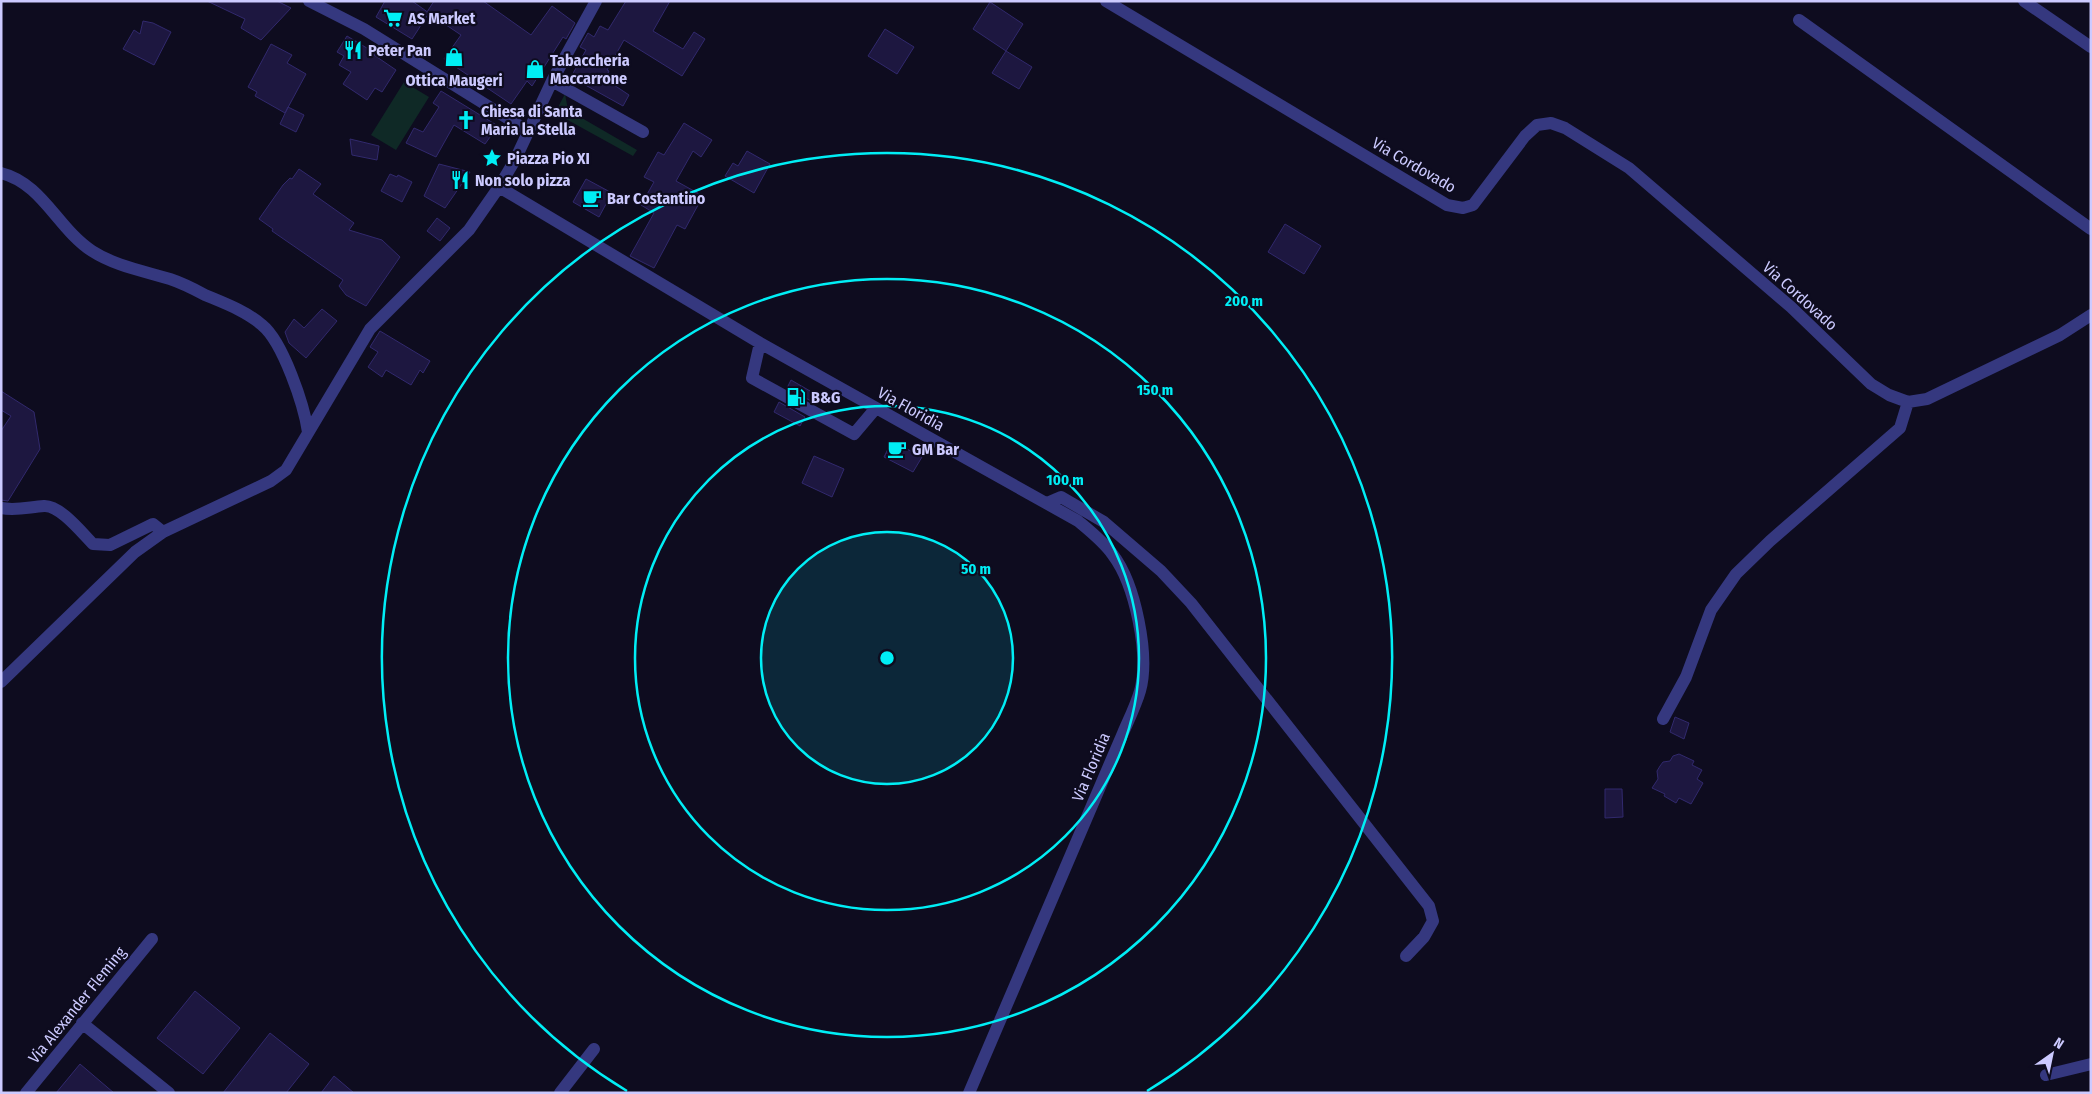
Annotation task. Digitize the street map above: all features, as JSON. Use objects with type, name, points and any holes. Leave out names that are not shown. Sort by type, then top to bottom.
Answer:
[{"type":"street","points":[[309,1],[364,29],[528,131]]},
{"type":"street","points":[[1,682],[135,552],[163,532],[271,481],[286,470],[370,329],[469,230],[499,187],[552,81],[596,1]]},
{"type":"street","name":"Via Cordovado","points":[[1106,1],[1447,205],[1463,208],[1473,204],[1526,136],[1537,125],[1551,123],[1565,128],[1629,168],[1791,307],[1871,384],[1889,395],[1908,402]]},
{"type":"street","points":[[2024,1],[2091,47]]},
{"type":"street","points":[[1799,20],[2091,228]]},
{"type":"street","points":[[552,81],[643,132]]},
{"type":"street","points":[[1,173],[17,177],[28,184],[72,235],[92,251],[116,263],[173,280],[242,311],[263,325],[278,342],[306,414],[308,432]]},
{"type":"street","name":"Via Floridia","points":[[499,187],[760,343],[1048,503],[1078,521],[1098,538],[1114,556],[1127,583],[1138,619],[1143,651],[1140,690],[1124,733],[969,1093]]},
{"type":"street","points":[[1662,719],[1686,677],[1711,610],[1736,574],[1770,541],[1900,428],[1908,402],[1927,399],[2060,335],[2091,314]]},
{"type":"street","points":[[760,343],[752,378],[854,434],[876,408]]},
{"type":"street","points":[[1048,503],[1061,497],[1104,522],[1161,572],[1191,603],[1430,906],[1433,921],[1424,937],[1406,956]]},
{"type":"street","points":[[1,508],[13,510],[47,506],[60,512],[93,544],[110,545],[153,524],[163,532]]},
{"type":"street","name":"Via Alexander Fleming","points":[[26,1093],[152,938]]},
{"type":"street","points":[[82,1023],[169,1093]]},
{"type":"street","points":[[560,1093],[594,1049]]},
{"type":"street","points":[[2046,1075],[2091,1064]]},
{"type":"green space","points":[[404,82],[429,97],[396,150],[371,135]]},
{"type":"green space","points":[[565,94],[568,110],[637,150],[633,156],[555,113]]},
{"type":"building","points":[[207,1],[277,1],[291,8],[261,40],[241,28],[245,19]]},
{"type":"building","points":[[385,1],[412,1],[429,13],[412,39],[376,17]]},
{"type":"building","points":[[434,1],[483,1],[531,35],[552,6],[575,23],[566,39],[563,37],[532,86],[527,81],[511,104],[444,59],[461,35],[427,12]]},
{"type":"building","points":[[626,1],[670,1],[653,31],[683,49],[694,32],[705,39],[682,76],[624,40],[607,70],[609,71],[605,79],[629,95],[623,106],[571,77],[586,50],[580,47],[588,33],[594,37],[600,26],[608,30]]},
{"type":"building","points":[[990,2],[1023,24],[1006,51],[973,29]]},
{"type":"building","points":[[143,21],[153,23],[171,32],[154,65],[123,49],[134,30],[140,34]]},
{"type":"building","points":[[885,29],[914,47],[897,74],[868,56]]},
{"type":"building","points":[[347,36],[375,53],[374,55],[396,70],[382,92],[375,88],[367,100],[343,84],[351,72],[339,65],[344,56],[337,52]]},
{"type":"building","points":[[271,44],[292,55],[287,63],[306,74],[285,113],[255,96],[257,92],[248,87]]},
{"type":"building","points":[[1006,51],[1032,67],[1019,89],[992,73]]},
{"type":"building","points":[[441,91],[498,126],[485,144],[454,125],[436,157],[406,143],[414,128],[423,132],[439,107],[433,103]]},
{"type":"building","points":[[288,107],[304,115],[296,132],[280,124]]},
{"type":"building","points":[[684,123],[712,140],[701,157],[693,151],[676,181],[703,196],[685,229],[677,225],[654,268],[630,256],[654,213],[641,205],[654,182],[644,177],[658,152],[664,155]]},
{"type":"building","points":[[350,139],[379,146],[377,160],[352,155]]},
{"type":"building","points":[[747,151],[770,164],[754,193],[725,176],[733,163],[738,166]]},
{"type":"building","points":[[439,164],[470,172],[445,208],[424,196]]},
{"type":"building","points":[[299,169],[321,184],[313,194],[354,223],[349,230],[382,240],[400,257],[366,306],[346,295],[339,286],[343,280],[272,231],[273,229],[259,219],[283,185],[290,178],[292,179]]},
{"type":"building","points":[[390,174],[397,177],[398,175],[412,182],[402,202],[381,191]]},
{"type":"building","name":"Bar Costantino","points":[[586,179],[612,193],[599,217],[573,202]]},
{"type":"building","points":[[437,218],[450,228],[440,241],[427,231]]},
{"type":"building","points":[[1285,224],[1321,246],[1304,274],[1268,252]]},
{"type":"building","points":[[322,309],[337,321],[306,358],[289,343],[285,332],[294,319],[304,328]]},
{"type":"building","points":[[380,331],[430,361],[423,373],[420,370],[411,385],[386,370],[382,377],[368,367],[378,352],[370,347]]},
{"type":"building","points":[[791,380],[817,395],[813,402],[787,388]]},
{"type":"building","points":[[1,391],[34,412],[40,449],[8,501],[1,500],[1,431],[11,416],[1,410]]},
{"type":"building","points":[[779,402],[805,417],[800,426],[774,412]]},
{"type":"building","name":"GM Bar","points":[[892,441],[922,457],[913,472],[884,457]]},
{"type":"building","points":[[814,456],[844,469],[832,497],[802,483]]},
{"type":"building","points":[[1675,717],[1689,723],[1684,739],[1670,732]]},
{"type":"building","points":[[1679,754],[1694,761],[1692,765],[1702,770],[1697,779],[1703,783],[1691,804],[1679,798],[1676,803],[1664,796],[1665,794],[1652,788],[1658,779],[1657,771],[1663,762],[1670,761],[1673,756]]},
{"type":"building","points":[[1605,789],[1622,789],[1623,817],[1605,818]]},
{"type":"building","points":[[195,991],[240,1028],[203,1074],[157,1038]]},
{"type":"building","points":[[270,1033],[309,1064],[286,1093],[223,1093]]},
{"type":"building","points":[[80,1064],[114,1093],[56,1093]]},
{"type":"building","points":[[334,1076],[354,1093],[321,1093]]},
{"type":"place","name":"AS Market","points":[[393,18]]},
{"type":"place","name":"Peter Pan","points":[[353,50]]},
{"type":"place","name":"Ottica Maugeri","points":[[454,57]]},
{"type":"place","name":"Tabaccheria Maccarrone","points":[[535,69]]},
{"type":"place","name":"Chiesa di Santa Maria la Stella","points":[[466,120]]},
{"type":"place","name":"Piazza Pio XI","points":[[492,158]]},
{"type":"place","name":"Non solo pizza","points":[[460,180]]},
{"type":"place","name":"Bar Costantino","points":[[592,198]]},
{"type":"place","name":"B&G","points":[[796,397]]},
{"type":"place","name":"GM Bar","points":[[897,449]]}]
